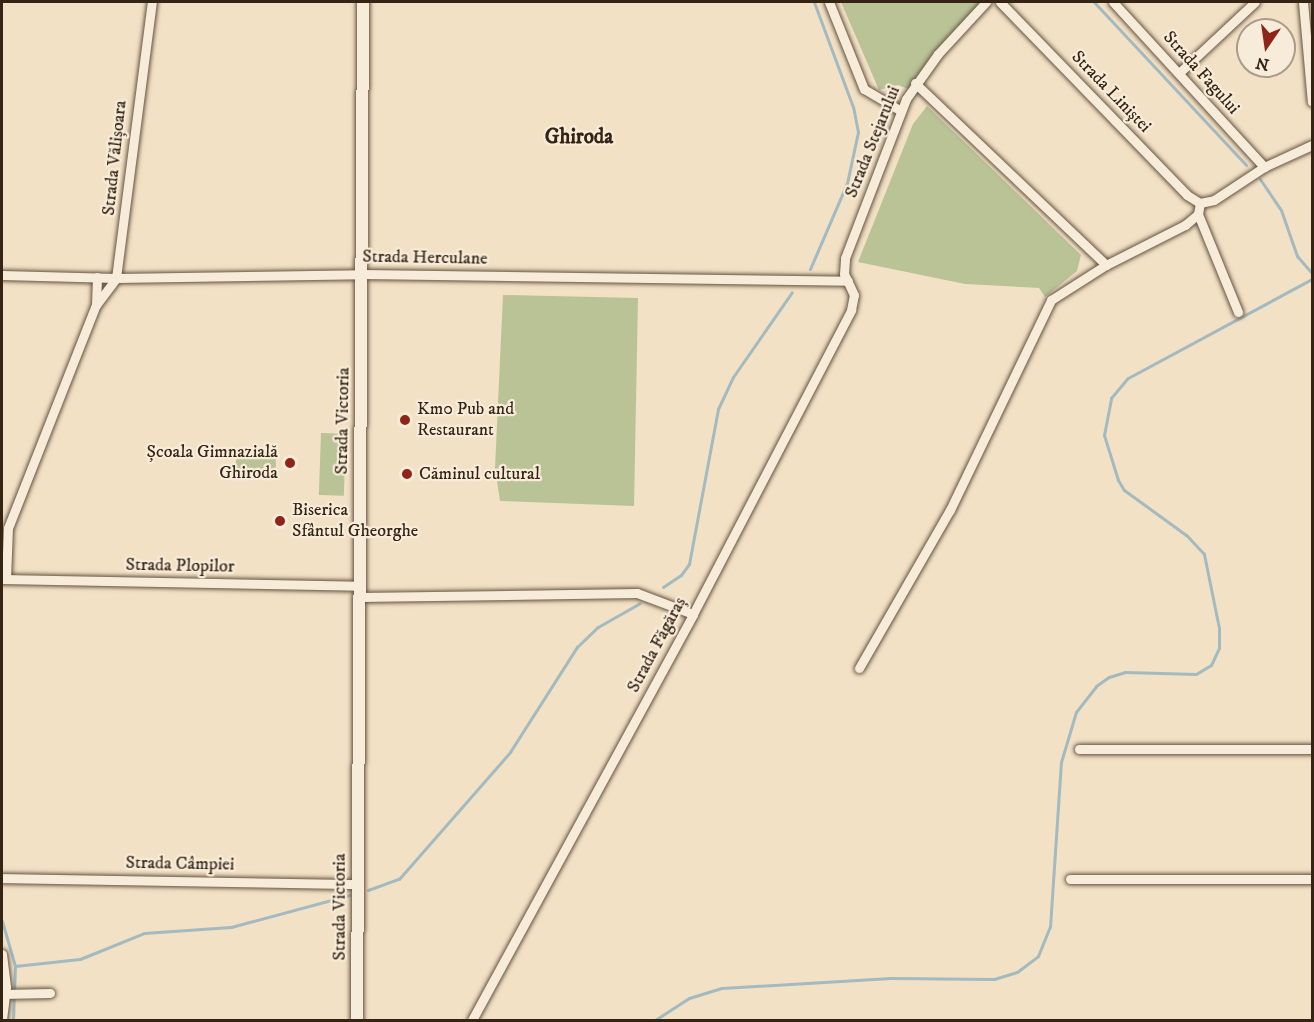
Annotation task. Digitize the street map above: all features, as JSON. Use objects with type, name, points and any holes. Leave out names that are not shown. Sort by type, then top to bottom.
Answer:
[{"type":"street","name":"Strada Victoria","points":[[357,1020],[363,2]]},
{"type":"street","points":[[829,2],[864,88],[901,111]]},
{"type":"street","name":"Strada Stejarului","points":[[848,281],[845,258],[901,111],[915,83],[986,2]]},
{"type":"street","name":"Strada Liniștei","points":[[1000,2],[1187,195],[1200,203]]},
{"type":"street","name":"Strada Fagului","points":[[1113,2],[1264,167]]},
{"type":"street","points":[[1179,73],[1255,2]]},
{"type":"street","points":[[1303,2],[1312,102]]},
{"type":"street","name":"Strada Vălișoara","points":[[114,278],[150,4]]},
{"type":"street","points":[[915,83],[1106,265]]},
{"type":"street","points":[[1238,312],[1198,214],[1200,203],[1214,200],[1264,167],[1312,145]]},
{"type":"street","points":[[859,668],[950,510],[999,413],[1045,309],[1066,288],[1198,214]]},
{"type":"street","name":"Strada Herculane","points":[[2,275],[114,278],[362,274],[848,281]]},
{"type":"street","points":[[96,304],[99,277]]},
{"type":"street","points":[[4,579],[8,528],[96,304],[114,278]]},
{"type":"street","name":"Strada Făgăraș","points":[[472,1020],[693,614],[851,310],[854,295],[848,281]]},
{"type":"street","name":"Strada Plopilor","points":[[4,579],[359,592],[637,593],[693,614]]},
{"type":"street","points":[[1079,749],[1312,749]]},
{"type":"street","name":"Strada Câmpiei","points":[[2,878],[358,884]]},
{"type":"street","points":[[1070,879],[1312,879]]},
{"type":"street","points":[[2,954],[7,994],[2,1020]]},
{"type":"street","points":[[7,994],[50,993]]},
{"type":"green space","points":[[841,2],[982,2],[933,53],[908,89],[898,85],[879,90]]},
{"type":"green space","points":[[927,106],[1081,255],[1077,271],[1045,297],[1039,288],[965,284],[858,262],[913,124]]},
{"type":"green space","points":[[503,295],[638,298],[634,506],[500,501],[495,468]]},
{"type":"green space","points":[[321,433],[346,434],[344,496],[319,495]]},
{"type":"green space","points":[[236,452],[276,453],[276,476],[236,475]]},
{"type":"waterway","points":[[810,269],[847,183],[858,132],[853,107],[814,2]]},
{"type":"waterway","points":[[1094,2],[1246,165]]},
{"type":"waterway","points":[[1260,179],[1281,210],[1297,256],[1312,273]]},
{"type":"waterway","points":[[655,1020],[689,998],[722,988],[891,978],[994,979],[1017,972],[1038,956],[1050,927],[1061,762],[1076,712],[1096,686],[1109,677],[1125,672],[1196,674],[1211,665],[1219,648],[1219,628],[1204,554],[1186,535],[1124,490],[1118,480],[1104,435],[1111,398],[1128,378],[1312,279]]},
{"type":"waterway","points":[[663,587],[681,575],[689,564],[718,409],[733,377],[792,292]]},
{"type":"waterway","points":[[368,890],[399,879],[510,752],[577,647],[598,627],[640,603]]},
{"type":"waterway","points":[[2,921],[15,966],[80,959],[144,933],[231,927],[350,895]]},
{"type":"waterway","points":[[13,1020],[15,966]]},
{"type":"place","name":"Km0 Pub and Restaurant","points":[[405,420]]},
{"type":"place","name":"Școala Gimnazială Ghiroda","points":[[290,463]]},
{"type":"place","name":"Căminul cultural","points":[[407,474]]},
{"type":"place","name":"Biserica Sfântul Gheorghe","points":[[280,521]]},
{"type":"district","name":"Ghiroda","points":[[579,137]]}]
